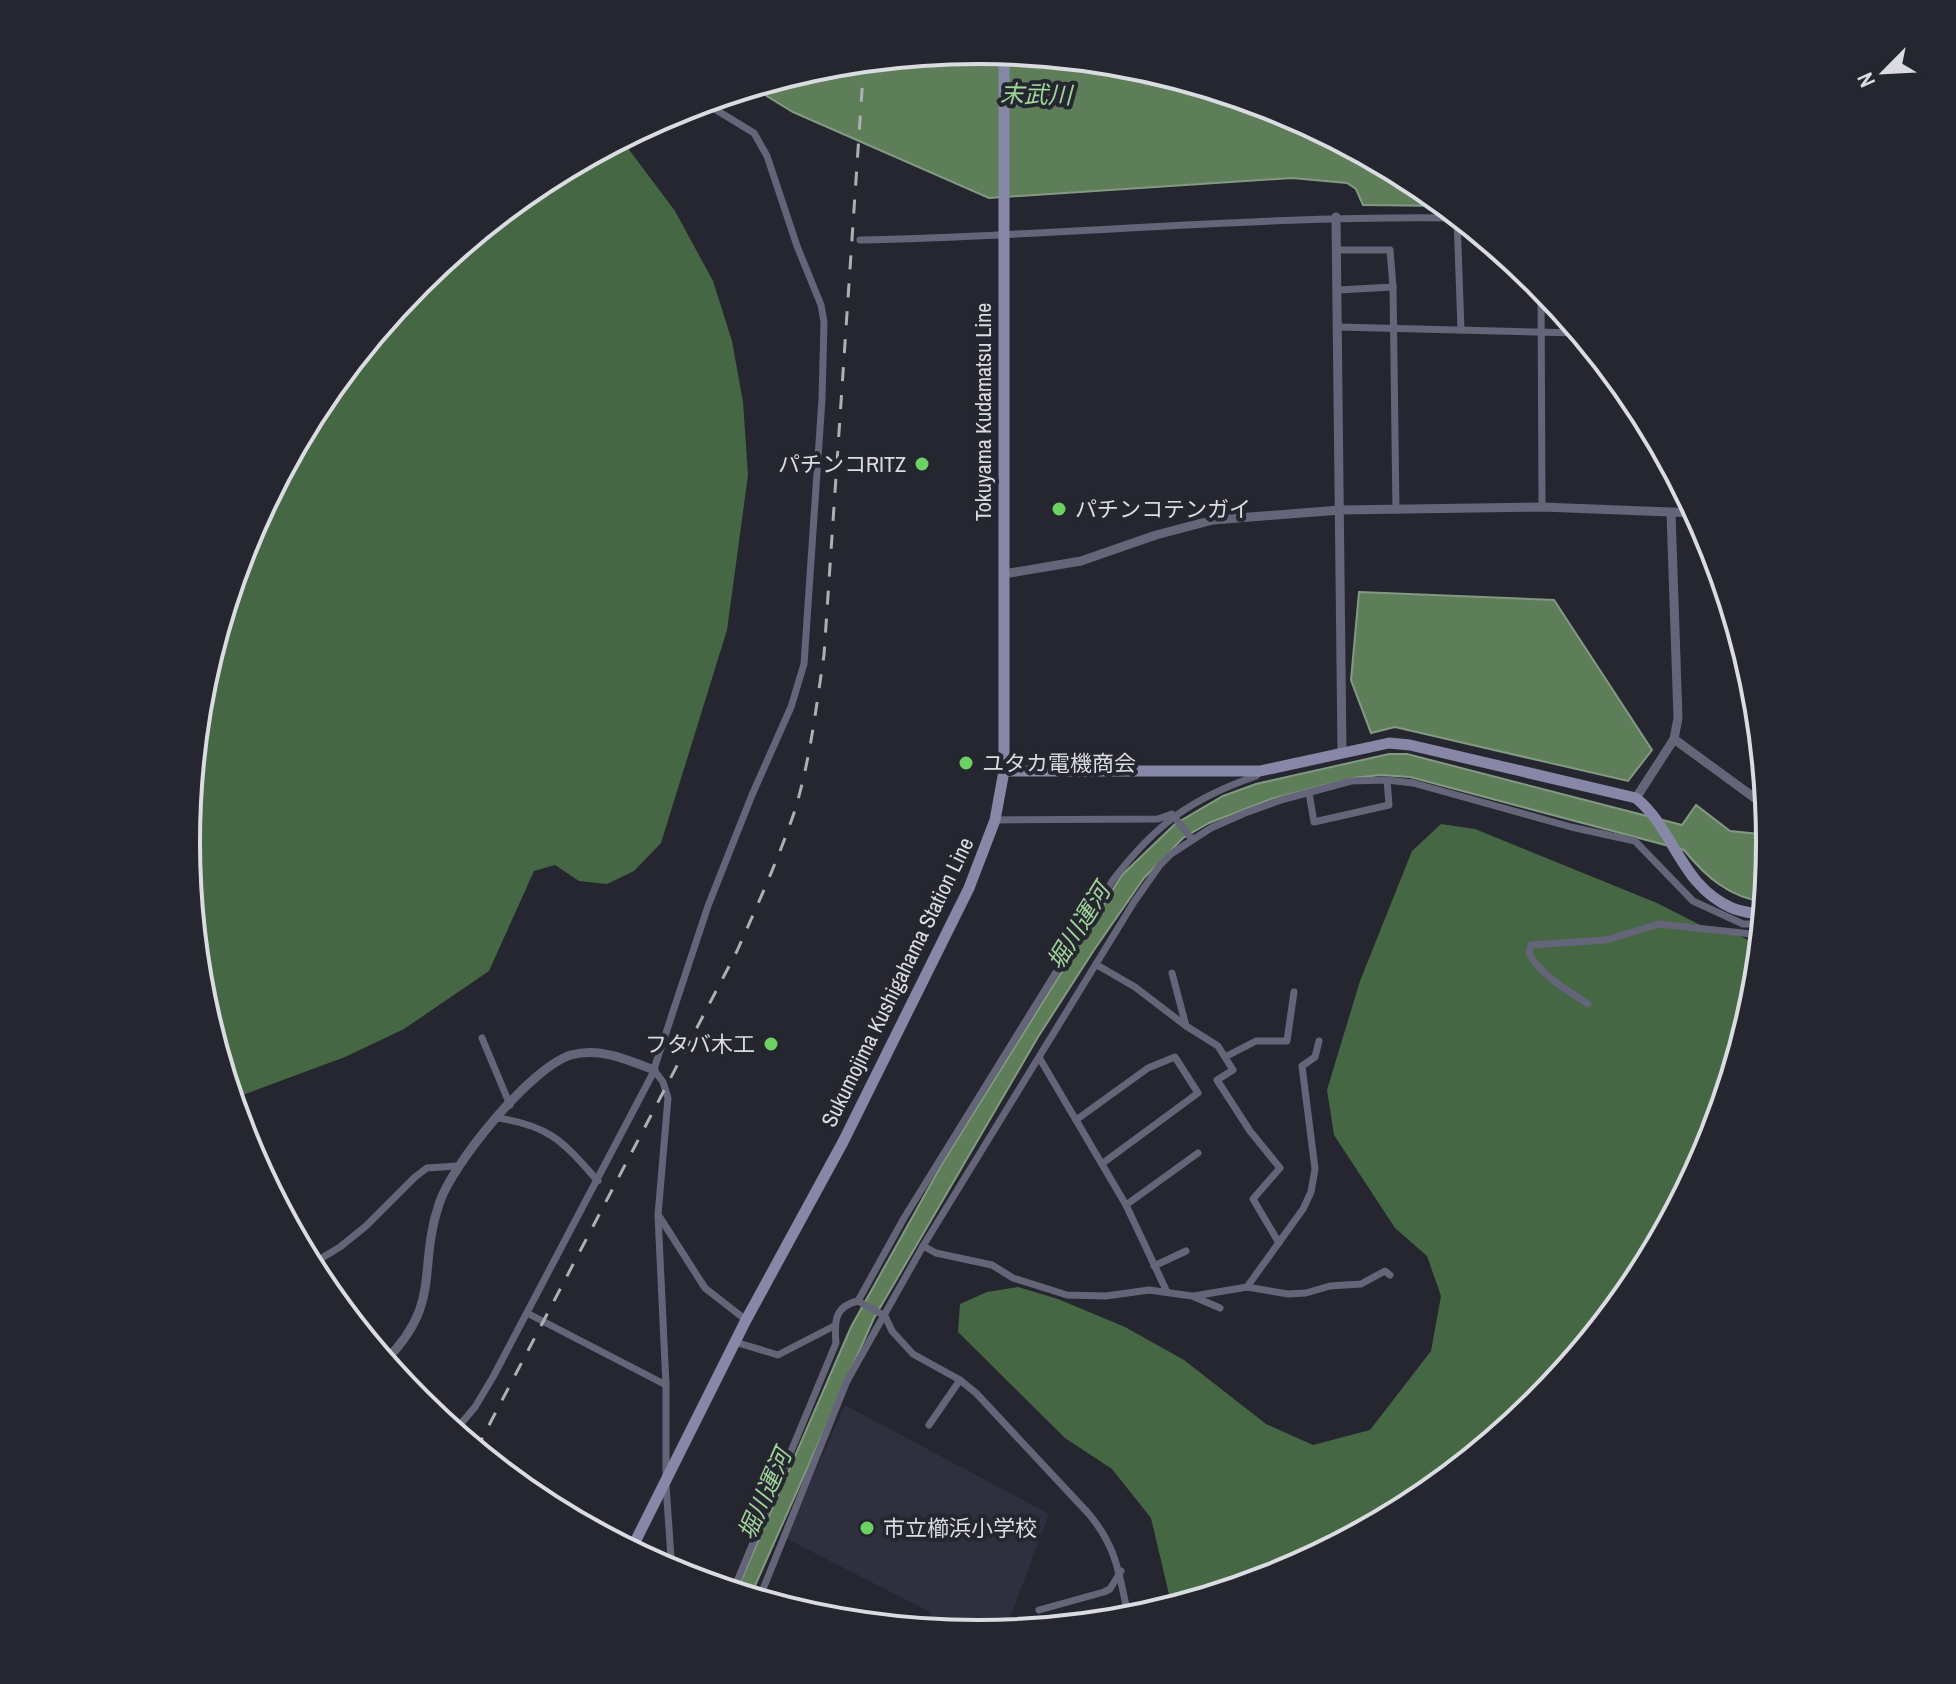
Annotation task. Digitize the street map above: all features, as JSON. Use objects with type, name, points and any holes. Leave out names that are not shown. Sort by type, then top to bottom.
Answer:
[{"type":"main road","name":"Tokuyama Kudamatsu Line","points":[[1004,65],[1004,771]]},
{"type":"main road","points":[[1004,771],[1260,771],[1389,743],[1410,745],[1641,802],[1692,877],[1732,908],[1752,913]]},
{"type":"main road","name":"Sukumojima Kushigahama Station Line","points":[[636,1541],[746,1320],[843,1142],[969,888],[995,820],[1004,771]]},
{"type":"street","points":[[461,1423],[475,1407],[527,1313],[654,1070],[708,906],[791,707],[804,664],[824,367],[824,322],[821,305],[797,246],[767,156],[754,133],[716,110]]},
{"type":"street","points":[[860,240],[1002,237],[1159,225],[1336,217],[1442,218]]},
{"type":"street","points":[[1336,217],[1342,753]]},
{"type":"street","points":[[1458,230],[1461,330]]},
{"type":"street","points":[[1337,250],[1390,250],[1396,510]]},
{"type":"street","points":[[1338,290],[1393,287]]},
{"type":"street","points":[[1541,306],[1542,507]]},
{"type":"street","points":[[1338,327],[1566,333]]},
{"type":"street","points":[[1004,574],[1081,561],[1156,535],[1213,520],[1340,510],[1542,507],[1683,513]]},
{"type":"street","points":[[1641,802],[1674,739],[1678,718],[1671,513]]},
{"type":"street","points":[[1674,739],[1754,798]]},
{"type":"street","points":[[860,1302],[904,1218],[1113,880],[1154,832],[1204,797],[1256,776],[1260,771]]},
{"type":"street","points":[[1309,793],[1314,822],[1389,805],[1387,780]]},
{"type":"street","points":[[763,1589],[847,1381],[883,1315],[1160,865],[1191,837],[1245,813],[1351,781],[1413,783],[1571,827],[1635,841],[1693,901],[1743,924],[1751,924]]},
{"type":"street","points":[[995,820],[1158,819],[1176,816]]},
{"type":"street","points":[[1176,816],[1191,837]]},
{"type":"street","points":[[1588,1004],[1549,977],[1533,961],[1529,953],[1531,945],[1606,940],[1659,924],[1750,934]]},
{"type":"street","points":[[1097,965],[1135,987],[1218,1046],[1233,1070],[1217,1080],[1250,1131],[1280,1168],[1253,1199],[1279,1243]]},
{"type":"street","points":[[1172,973],[1186,1026]]},
{"type":"street","points":[[1225,1057],[1256,1041],[1287,1041],[1294,992]]},
{"type":"street","points":[[482,1038],[510,1105]]},
{"type":"street","points":[[1247,1287],[1303,1209],[1311,1192],[1315,1169],[1302,1066],[1315,1057],[1319,1041]]},
{"type":"street","points":[[392,1354],[415,1325],[429,1279],[432,1232],[438,1207],[457,1166],[510,1105],[556,1061],[573,1055],[592,1052],[619,1057],[654,1070],[663,1082],[668,1098],[658,1215],[671,1557]]},
{"type":"street","points":[[1076,1120],[1148,1068],[1175,1057],[1198,1093],[1103,1163]]},
{"type":"street","points":[[1040,1059],[1126,1205],[1167,1292]]},
{"type":"street","points":[[498,1118],[545,1130],[574,1154],[598,1181]]},
{"type":"street","points":[[1126,1205],[1198,1153]]},
{"type":"street","points":[[321,1258],[366,1226],[427,1168],[457,1166]]},
{"type":"street","points":[[658,1215],[705,1288],[746,1320]]},
{"type":"street","points":[[923,1246],[936,1253],[992,1265],[1013,1278],[1067,1295],[1106,1296],[1139,1290],[1167,1292],[1192,1296],[1220,1308]]},
{"type":"street","points":[[1154,1266],[1186,1251]]},
{"type":"street","points":[[1192,1296],[1247,1287],[1288,1294],[1306,1293],[1330,1286],[1361,1284],[1385,1271],[1390,1275]]},
{"type":"street","points":[[737,1582],[836,1343],[834,1326],[838,1311],[860,1302],[883,1315],[892,1331],[913,1354],[960,1380],[976,1393],[1096,1521],[1113,1549],[1121,1571],[1127,1606]]},
{"type":"street","points":[[527,1313],[666,1385]]},
{"type":"street","points":[[735,1342],[778,1355],[834,1326]]},
{"type":"street","points":[[929,1425],[960,1380]]},
{"type":"street","points":[[1039,1610],[1104,1592],[1110,1589],[1121,1571]]},
{"type":"shaded area","points":[[627,148],[675,211],[713,281],[732,341],[743,402],[748,475],[727,630],[661,843],[634,871],[607,884],[579,881],[555,865],[534,871],[489,971],[404,1029],[345,1057],[242,1095],[215,994],[202,893],[202,791],[215,690],[241,592],[259,544],[304,453],[361,368],[393,329],[465,257],[504,225],[589,168]]},
{"type":"shaded area","points":[[1441,824],[1475,829],[1657,903],[1712,931],[1738,935],[1749,941],[1741,994],[1715,1092],[1676,1186],[1625,1274],[1563,1355],[1491,1427],[1410,1489],[1322,1540],[1228,1579],[1169,1595],[1151,1518],[1112,1469],[1065,1438],[958,1332],[960,1304],[987,1292],[1018,1287],[1058,1299],[1125,1327],[1184,1360],[1266,1424],[1313,1445],[1370,1430],[1431,1351],[1441,1296],[1427,1256],[1395,1228],[1334,1135],[1327,1090],[1360,981],[1412,851]]},
{"type":"shaded area","points":[[845,1405],[1049,1514],[1010,1619],[930,1618],[932,1613],[785,1538]]},
{"type":"water","name":"末武川","points":[[978,64],[1080,71],[1179,91],[1276,123],[1367,168],[1425,206],[1363,205],[1356,189],[1347,183],[1292,178],[989,198],[793,112],[764,95],[826,79],[927,66]]},
{"type":"water","points":[[1359,592],[1554,600],[1652,750],[1628,781],[1395,727],[1371,733],[1351,680]]},
{"type":"water","points":[[1389,754],[1407,754],[1682,825],[1696,805],[1730,831],[1756,834],[1753,900],[1719,884],[1684,850],[1410,777],[1381,775],[1352,778],[1271,799],[1209,823],[1183,838],[1144,878],[1038,1037],[874,1318],[755,1587],[740,1582],[851,1327],[942,1164],[1122,875],[1175,824],[1223,796],[1256,784]]},
{"type":"railway","points":[[481,1440],[737,951],[767,883],[800,794],[824,655],[863,73]]},
{"type":"place","name":"パチンコRITZ","points":[[922,464]]},
{"type":"place","name":"パチンコテンガイ","points":[[1059,509]]},
{"type":"place","name":"ユタカ電機商会","points":[[966,763]]},
{"type":"place","name":"フタバ木工","points":[[771,1044]]},
{"type":"place","name":"市立櫛浜小学校","points":[[867,1528]]},
{"type":"water label","name":"堀川運河","points":[[1078,926]]},
{"type":"water label","name":"堀川運河","points":[[764,1494]]}]
